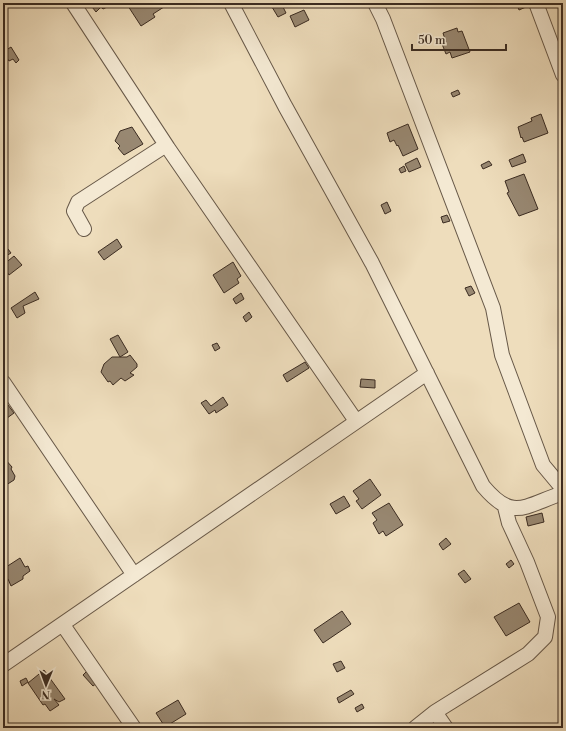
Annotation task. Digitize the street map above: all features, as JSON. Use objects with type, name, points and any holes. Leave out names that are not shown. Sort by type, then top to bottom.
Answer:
[{"type":"street","points":[[73,3],[166,145],[356,421]]},
{"type":"street","points":[[231,3],[285,106],[372,263],[483,486],[494,500],[506,507],[517,509],[563,493]]},
{"type":"street","points":[[375,3],[383,19],[493,308],[502,355],[543,465],[563,489]]},
{"type":"street","points":[[536,3],[563,75]]},
{"type":"street","points":[[84,229],[74,211],[78,202],[166,145]]},
{"type":"street","points":[[3,665],[427,373]]},
{"type":"street","points":[[3,382],[134,575]]},
{"type":"street","points":[[415,728],[435,712],[528,654],[545,637],[548,617],[527,562],[509,523],[506,507]]},
{"type":"street","points":[[63,625],[134,728]]},
{"type":"street","points":[[435,712],[446,728]]},
{"type":"building","points":[[89,3],[110,3],[111,5],[103,9],[101,7],[96,12]]},
{"type":"building","points":[[133,3],[166,3],[167,5],[153,14],[155,17],[141,26],[128,6]]},
{"type":"building","points":[[281,3],[286,13],[278,17],[272,7]]},
{"type":"building","points":[[524,3],[526,7],[519,10],[517,5]]},
{"type":"building","points":[[304,10],[309,20],[295,27],[290,16]]},
{"type":"building","points":[[457,28],[458,32],[462,31],[470,52],[452,58],[450,52],[446,54],[442,44],[446,43],[443,33]]},
{"type":"building","points":[[11,47],[19,60],[16,63],[13,59],[9,61],[3,52]]},
{"type":"building","points":[[458,90],[460,94],[453,97],[451,93]]},
{"type":"building","points":[[541,114],[548,133],[524,142],[522,137],[521,138],[518,127],[532,121],[531,118]]},
{"type":"building","points":[[408,124],[418,149],[403,156],[394,140],[390,142],[387,133]]},
{"type":"building","points":[[132,127],[143,144],[124,155],[118,148],[120,146],[115,141],[120,131]]},
{"type":"building","points":[[523,154],[526,162],[512,167],[509,160]]},
{"type":"building","points":[[417,158],[421,167],[409,172],[405,164]]},
{"type":"building","points":[[489,161],[492,165],[483,169],[481,165]]},
{"type":"building","points":[[404,166],[406,171],[401,173],[399,169]]},
{"type":"building","points":[[524,174],[538,209],[519,216],[507,193],[509,192],[505,181]]},
{"type":"building","points":[[387,202],[391,211],[385,214],[381,205]]},
{"type":"building","points":[[447,215],[450,221],[443,223],[441,217]]},
{"type":"building","points":[[117,239],[122,247],[104,260],[98,252]]},
{"type":"building","points":[[8,249],[11,253],[6,256],[3,253]]},
{"type":"building","points":[[14,256],[22,265],[9,275],[3,265]]},
{"type":"building","points":[[233,262],[241,276],[237,279],[239,283],[224,293],[213,275]]},
{"type":"building","points":[[471,286],[475,293],[469,296],[465,288]]},
{"type":"building","points":[[35,292],[39,299],[23,306],[25,313],[17,318],[11,308]]},
{"type":"building","points":[[241,293],[244,299],[236,304],[233,299]]},
{"type":"building","points":[[249,312],[252,317],[246,322],[243,317]]},
{"type":"building","points":[[118,335],[128,352],[120,357],[110,339]]},
{"type":"building","points":[[217,343],[220,348],[215,351],[212,345]]},
{"type":"building","points":[[130,355],[137,364],[137,367],[130,373],[134,375],[125,381],[121,378],[113,385],[110,381],[108,382],[101,372],[104,364],[112,357],[127,357]]},
{"type":"building","points":[[305,362],[309,368],[287,382],[283,375]]},
{"type":"building","points":[[361,379],[375,380],[375,388],[360,387]]},
{"type":"building","points":[[223,397],[228,405],[216,413],[215,410],[209,414],[201,403],[206,400],[211,406]]},
{"type":"building","points":[[8,405],[14,413],[3,421],[3,409]]},
{"type":"building","points":[[4,458],[12,467],[11,469],[15,476],[14,480],[3,487]]},
{"type":"building","points":[[370,479],[381,495],[362,509],[356,501],[359,499],[353,491]]},
{"type":"building","points":[[344,496],[350,506],[336,514],[330,504]]},
{"type":"building","points":[[389,503],[403,525],[386,536],[383,531],[379,534],[373,523],[377,520],[372,513]]},
{"type":"building","points":[[542,513],[544,522],[528,526],[526,517]]},
{"type":"building","points":[[446,538],[451,544],[443,550],[439,544]]},
{"type":"building","points":[[20,558],[25,567],[28,566],[30,571],[23,576],[23,579],[11,586],[8,579],[3,581],[3,569]]},
{"type":"building","points":[[511,560],[514,564],[509,568],[506,564]]},
{"type":"building","points":[[464,570],[471,579],[465,583],[458,574]]},
{"type":"building","points":[[519,603],[530,622],[506,636],[494,617]]},
{"type":"building","points":[[342,611],[351,624],[323,643],[314,630]]},
{"type":"building","points":[[341,661],[345,668],[337,672],[333,664]]},
{"type":"building","points":[[44,670],[65,699],[59,702],[54,699],[59,705],[50,711],[45,704],[43,705],[28,683]]},
{"type":"building","points":[[87,671],[97,683],[93,686],[83,675]]},
{"type":"building","points":[[26,678],[28,682],[22,686],[20,681]]},
{"type":"building","points":[[351,690],[354,694],[339,703],[337,698]]},
{"type":"building","points":[[178,700],[186,714],[165,727],[156,713]]},
{"type":"building","points":[[362,704],[364,708],[357,712],[355,708]]}]
